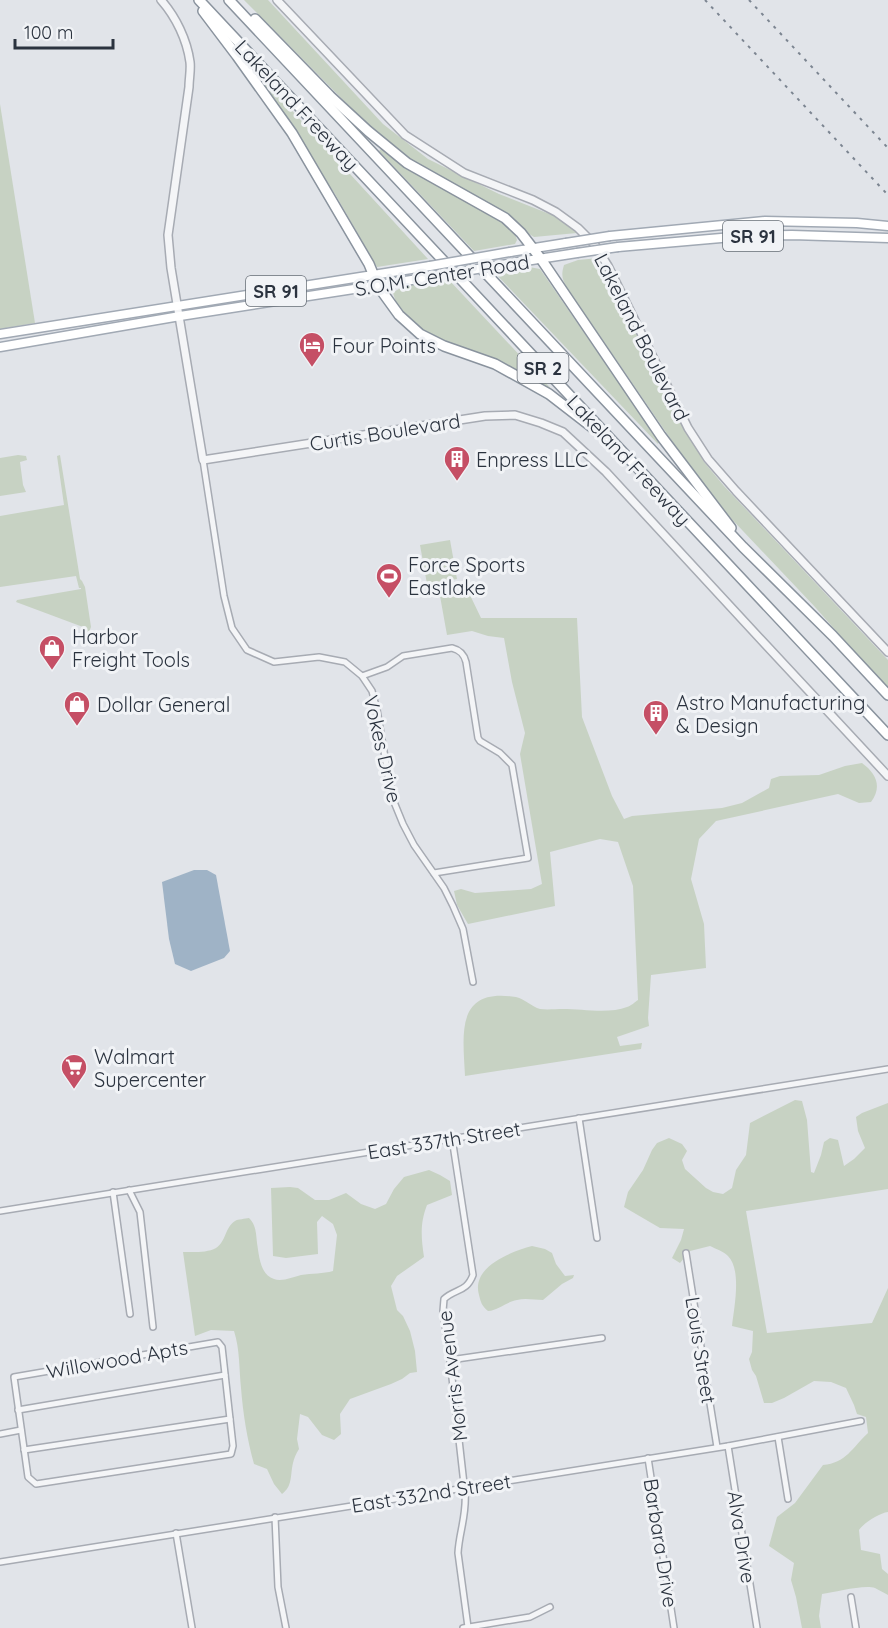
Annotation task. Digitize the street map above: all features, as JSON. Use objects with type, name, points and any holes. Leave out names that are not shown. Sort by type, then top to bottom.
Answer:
[{"type":"highway","points":[[194,0],[292,133],[369,264],[378,286],[399,315],[420,334],[444,346],[495,364],[549,394],[618,448]]},
{"type":"highway","name":"Lakeland Freeway","points":[[199,0],[888,735]]},
{"type":"highway","name":"Lakeland Freeway","points":[[229,0],[743,547],[888,695]]},
{"type":"highway","points":[[237,0],[330,96],[407,163],[505,218],[521,233],[661,436],[724,518],[743,547]]},
{"type":"main road","name":"S.O.M. Center Road","points":[[0,334],[374,276],[610,236],[765,221],[857,223],[885,226]]},
{"type":"main road","name":"S.O.M. Center Road","points":[[0,347],[180,316],[618,247],[744,236],[888,238]]},
{"type":"street","points":[[161,0],[176,21],[185,41],[190,63],[189,87],[168,236],[171,268],[203,460]]},
{"type":"street","name":"Lakeland Boulevard","points":[[277,0],[405,135],[464,173],[556,212],[578,228],[595,245],[608,266],[688,428],[708,459],[888,652]]},
{"type":"street","name":"Curtis Boulevard","points":[[203,460],[485,416],[514,415],[563,432],[606,472],[888,776]]},
{"type":"street","name":"Vokes Drive","points":[[203,460],[224,596],[232,627],[247,650],[274,662],[319,657],[345,662],[362,676],[372,692],[377,710],[394,801],[414,845],[452,903],[463,929],[473,982]]},
{"type":"street","points":[[362,676],[387,667],[404,656],[452,648],[458,650],[465,658],[478,738],[500,753],[512,765],[528,858],[434,873]]},
{"type":"street","name":"East 337th Street","points":[[0,1211],[888,1069]]},
{"type":"street","points":[[579,1118],[597,1238]]},
{"type":"street","name":"Morris Avenue","points":[[452,1138],[473,1275],[470,1284],[464,1289],[450,1293],[444,1299],[443,1311],[465,1488],[465,1512],[458,1553],[465,1628]]},
{"type":"street","points":[[129,1190],[140,1212],[153,1327]]},
{"type":"street","points":[[113,1192],[130,1314]]},
{"type":"street","name":"Louis Street","points":[[686,1253],[717,1448]]},
{"type":"street","points":[[450,1360],[603,1338]]},
{"type":"street","name":"Willowood Apts","points":[[218,1342],[222,1347],[233,1446],[231,1454],[36,1484],[28,1477],[18,1410],[14,1377],[218,1342]]},
{"type":"street","name":"Willowood Apts","points":[[18,1410],[225,1376]]},
{"type":"street","points":[[24,1450],[230,1419]]},
{"type":"street","name":"East 332nd Street","points":[[0,1562],[717,1448],[861,1421]]},
{"type":"street","points":[[0,1434],[21,1430]]},
{"type":"street","points":[[778,1437],[788,1499]]},
{"type":"street","name":"Alva Drive","points":[[728,1446],[757,1628]]},
{"type":"street","name":"Barbara Drive","points":[[648,1458],[674,1628]]},
{"type":"street","points":[[274,1517],[278,1587],[286,1628]]},
{"type":"street","points":[[176,1533],[192,1628]]},
{"type":"street","points":[[851,1597],[855,1628]]},
{"type":"street","points":[[465,1628],[530,1617],[550,1607]]},
{"type":"green space","points":[[244,0],[268,0],[383,124],[428,159],[499,194],[557,217],[577,233],[534,237],[410,161],[355,112]]},
{"type":"green space","points":[[262,78],[428,259],[377,267],[335,194],[259,80]]},
{"type":"green space","points":[[0,104],[35,323],[0,329]]},
{"type":"green space","points":[[382,148],[423,178],[489,212],[511,228],[517,240],[515,244],[474,251],[379,151]]},
{"type":"green space","points":[[599,258],[704,462],[888,660],[888,690],[815,607],[726,513],[685,460],[567,288],[562,277],[564,265],[578,260]]},
{"type":"green space","points":[[529,267],[540,269],[648,425],[659,442],[658,444],[494,272]]},
{"type":"green space","points":[[449,280],[558,396],[419,330],[396,302],[393,293],[411,285]]},
{"type":"green space","points":[[60,455],[80,579],[85,587],[91,627],[89,632],[86,632],[83,627],[16,602],[81,589],[76,576],[0,587],[0,516],[64,505],[57,456]]},
{"type":"green space","points":[[26,456],[27,460],[20,462],[26,492],[0,496],[0,458]]},
{"type":"green space","points":[[450,540],[457,579],[427,584],[420,545]]},
{"type":"green space","points":[[469,593],[481,618],[577,618],[582,717],[612,796],[624,819],[632,816],[722,808],[742,803],[769,788],[771,779],[780,776],[819,775],[862,763],[876,781],[876,791],[871,802],[859,803],[838,794],[716,821],[699,839],[691,879],[704,924],[706,968],[651,975],[649,1026],[617,1037],[620,1046],[642,1043],[641,1049],[465,1076],[464,1030],[467,1017],[482,999],[496,996],[516,997],[540,1009],[604,1011],[627,1007],[638,1000],[633,886],[618,842],[600,839],[550,852],[555,906],[468,924],[457,905],[454,891],[461,889],[475,893],[531,889],[542,884],[520,754],[525,733],[504,638],[472,631],[447,635],[440,596]]},
{"type":"green space","points":[[795,1100],[802,1101],[807,1120],[811,1172],[814,1173],[824,1142],[830,1138],[838,1140],[844,1166],[854,1159],[865,1148],[858,1131],[856,1117],[888,1103],[888,1189],[746,1211],[767,1333],[872,1323],[888,1288],[888,1512],[880,1514],[859,1530],[861,1550],[880,1554],[882,1569],[888,1574],[888,1595],[870,1587],[822,1594],[819,1616],[821,1628],[802,1628],[791,1580],[794,1563],[769,1546],[777,1517],[795,1503],[823,1465],[843,1458],[868,1433],[866,1417],[857,1414],[846,1388],[831,1382],[814,1381],[784,1398],[772,1403],[764,1403],[749,1359],[752,1352],[753,1331],[732,1326],[736,1280],[735,1270],[728,1256],[710,1246],[690,1251],[680,1263],[672,1258],[684,1229],[660,1228],[624,1207],[628,1192],[643,1170],[652,1150],[657,1143],[669,1138],[682,1144],[687,1151],[682,1160],[685,1169],[706,1188],[723,1194],[732,1188],[736,1170],[746,1155],[750,1123]]},
{"type":"green space","points":[[429,1170],[450,1181],[452,1195],[427,1205],[422,1230],[424,1257],[397,1276],[391,1286],[397,1310],[403,1316],[410,1331],[417,1372],[350,1399],[340,1414],[341,1434],[334,1440],[322,1435],[308,1417],[300,1414],[297,1439],[299,1449],[293,1461],[290,1484],[282,1494],[267,1469],[254,1464],[244,1416],[234,1331],[211,1330],[195,1336],[183,1252],[216,1248],[236,1220],[249,1218],[255,1229],[261,1264],[269,1277],[280,1280],[333,1271],[337,1235],[333,1224],[322,1216],[317,1222],[318,1254],[286,1258],[273,1256],[271,1188],[298,1188],[315,1200],[329,1200],[346,1193],[361,1204],[375,1209],[386,1204],[404,1177]]},
{"type":"green space","points":[[532,1246],[552,1253],[556,1264],[565,1276],[574,1275],[573,1278],[543,1300],[517,1300],[488,1311],[484,1308],[479,1295],[478,1285],[481,1276],[494,1262],[513,1252]]},
{"type":"water","points":[[194,870],[207,870],[216,875],[230,951],[224,958],[191,971],[175,964],[169,939],[162,882]]},
{"type":"railway","points":[[705,0],[888,195]]},
{"type":"railway","points":[[749,0],[888,148]]},
{"type":"place","name":"Four Points","points":[[312,368]]},
{"type":"place","name":"Enpress LLC","points":[[457,482]]},
{"type":"place","name":"Force Sports Eastlake","points":[[389,599]]},
{"type":"place","name":"Harbor Freight Tools","points":[[52,671]]},
{"type":"place","name":"Dollar General","points":[[77,727]]},
{"type":"place","name":"Astro Manufacturing & Design","points":[[656,736]]},
{"type":"place","name":"Walmart Supercenter","points":[[74,1090]]}]
